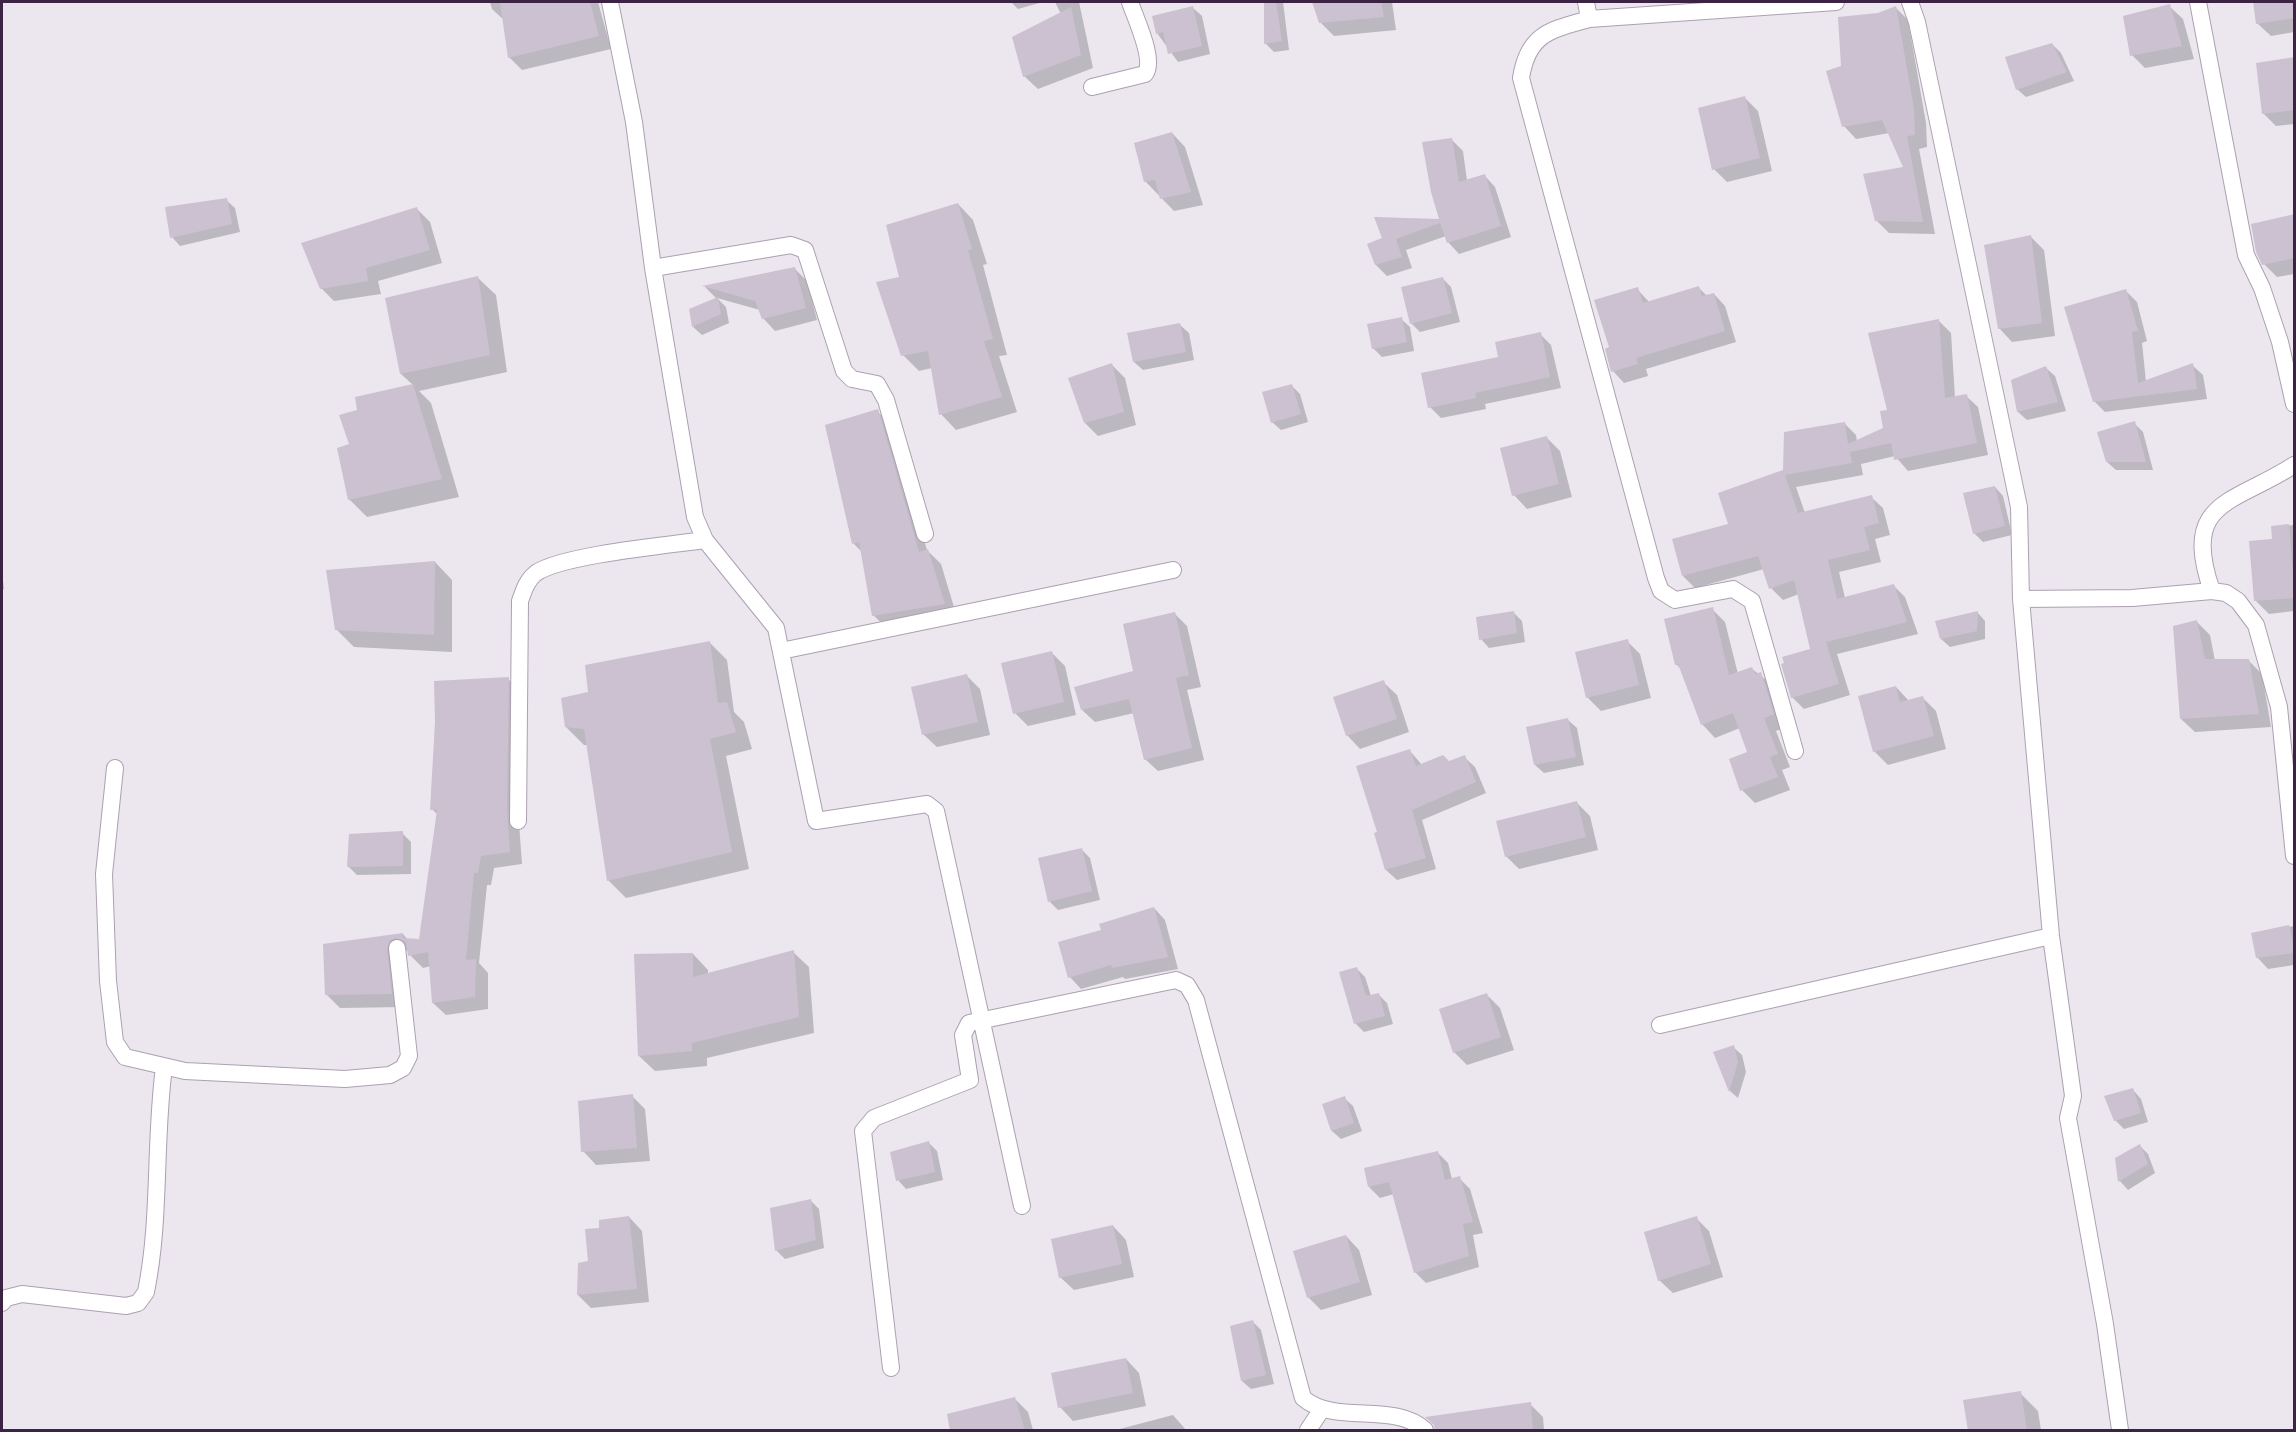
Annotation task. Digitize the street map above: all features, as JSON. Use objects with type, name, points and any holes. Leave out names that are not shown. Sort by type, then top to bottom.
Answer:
[{"type":"street","points":[[609,2],[634,122],[653,268],[695,517],[705,540],[773,622],[816,821],[927,804],[936,811],[1022,1206]]},
{"type":"street","points":[[1092,87],[1145,74],[1148,70],[1148,55],[1130,2]]},
{"type":"street","points":[[1586,2],[1589,19]]},
{"type":"street","points":[[1795,751],[1752,601],[1733,589],[1675,600],[1661,591],[1521,78],[1526,58],[1538,38],[1546,32],[1589,19],[1836,2]]},
{"type":"street","points":[[1910,2],[1917,22],[2019,507],[2021,599],[2051,936],[2073,1096],[2068,1118],[2105,1324],[2120,1431]]},
{"type":"street","points":[[2198,2],[2246,255],[2262,288],[2280,342],[2295,404]]},
{"type":"street","points":[[653,268],[791,245],[805,250],[844,371],[852,379],[877,384],[886,400],[925,534]]},
{"type":"street","points":[[2212,591],[2202,559],[2208,519],[2216,509],[2232,497],[2295,465]]},
{"type":"street","points":[[518,821],[520,601],[525,585],[533,575],[559,562],[705,540]]},
{"type":"street","points":[[781,651],[1173,570]]},
{"type":"street","points":[[2021,599],[2132,598],[2212,591],[2226,593],[2238,601],[2256,625],[2278,707],[2295,856]]},
{"type":"street","points":[[115,768],[104,874],[108,981],[115,1042],[125,1057],[185,1071],[345,1079],[390,1075],[403,1068],[409,1056],[397,948]]},
{"type":"street","points":[[1660,1025],[2051,936]]},
{"type":"street","points":[[891,1368],[863,1131],[874,1118],[970,1080],[963,1035],[969,1023],[1166,980],[1176,980],[1187,985],[1196,1000],[1303,1398],[1322,1409],[1402,1420],[1425,1431]]},
{"type":"street","points":[[2,1302],[6,1298],[22,1294],[126,1306],[138,1303],[147,1292],[159,1187],[159,1125],[164,1067]]},
{"type":"street","points":[[1308,1431],[1322,1409]]},
{"type":"building","points":[[500,2],[590,2],[599,36],[508,58]]},
{"type":"building","points":[[1264,2],[1276,2],[1282,41],[1264,44]]},
{"type":"building","points":[[1312,2],[1381,2],[1384,17],[1319,23]]},
{"type":"building","points":[[2253,2],[2295,2],[2295,18],[2256,24]]},
{"type":"building","points":[[2170,4],[2182,46],[2130,56],[2123,16]]},
{"type":"building","points":[[1193,6],[1202,46],[1168,54],[1163,32],[1156,34],[1152,16]]},
{"type":"building","points":[[1896,6],[1914,109],[1915,135],[1907,136],[1923,222],[1875,221],[1863,174],[1903,167],[1882,120],[1842,127],[1826,71],[1841,66],[1838,17],[1878,13]]},
{"type":"building","points":[[1071,7],[1081,55],[1023,77],[1012,37]]},
{"type":"building","points":[[2052,43],[2067,72],[2016,90],[2005,57]]},
{"type":"building","points":[[2295,57],[2295,110],[2262,114],[2256,63]]},
{"type":"building","points":[[1745,96],[1760,158],[1712,170],[1698,108]]},
{"type":"building","points":[[1172,132],[1191,192],[1160,199],[1155,180],[1144,182],[1134,143]]},
{"type":"building","points":[[1452,138],[1459,182],[1485,174],[1501,226],[1447,243],[1440,223],[1396,239],[1402,257],[1375,265],[1367,244],[1382,238],[1374,217],[1439,219],[1431,192],[1422,142]]},
{"type":"building","points":[[227,198],[232,224],[170,238],[165,207]]},
{"type":"building","points":[[958,203],[972,249],[968,250],[993,339],[984,341],[1002,397],[939,415],[928,351],[901,356],[876,282],[899,277],[886,225]]},
{"type":"building","points":[[417,207],[430,250],[366,268],[368,281],[320,289],[301,243]]},
{"type":"building","points":[[2295,214],[2295,258],[2262,265],[2256,252],[2251,224]]},
{"type":"building","points":[[2031,235],[2042,323],[1998,329],[1984,245]]},
{"type":"building","points":[[795,267],[806,308],[762,319],[755,301],[702,286]]},
{"type":"building","points":[[478,276],[490,355],[400,374],[385,298]]},
{"type":"building","points":[[1443,277],[1452,313],[1410,324],[1401,287]]},
{"type":"building","points":[[1699,286],[1702,296],[1714,293],[1725,331],[1636,358],[1638,364],[1611,372],[1605,349],[1609,347],[1594,300],[1638,287],[1643,303]]},
{"type":"building","points":[[2126,289],[2138,331],[2132,332],[2138,383],[2193,363],[2197,389],[2093,402],[2064,307]]},
{"type":"building","points":[[718,297],[721,314],[692,327],[689,309]]},
{"type":"building","points":[[1402,317],[1407,342],[1372,349],[1367,324]]},
{"type":"building","points":[[1939,319],[1945,398],[1967,394],[1977,443],[1894,460],[1891,443],[1850,452],[1852,463],[1785,475],[1798,513],[1872,495],[1879,523],[1864,527],[1870,550],[1828,560],[1837,599],[1894,584],[1907,622],[1826,642],[1839,684],[1791,698],[1781,664],[1784,663],[1782,657],[1810,649],[1794,580],[1769,589],[1758,556],[1682,576],[1672,539],[1728,524],[1718,493],[1783,470],[1784,432],[1845,422],[1848,444],[1883,428],[1880,411],[1887,410],[1868,333]]},
{"type":"building","points":[[1180,323],[1186,352],[1133,362],[1127,333]]},
{"type":"building","points":[[1541,332],[1550,377],[1475,393],[1476,398],[1428,408],[1421,373],[1498,357],[1495,342]]},
{"type":"building","points":[[1112,363],[1124,412],[1084,423],[1068,378]]},
{"type":"building","points":[[2046,366],[2058,402],[2017,412],[2011,380]]},
{"type":"building","points":[[413,384],[442,479],[348,500],[337,448],[349,444],[339,415],[357,410],[355,397]]},
{"type":"building","points":[[1292,384],[1301,414],[1271,423],[1262,392]]},
{"type":"building","points":[[878,409],[919,552],[928,549],[945,604],[872,616],[859,542],[852,544],[825,425]]},
{"type":"building","points":[[2135,421],[2146,462],[2106,462],[2097,432]]},
{"type":"building","points":[[1547,436],[1559,484],[1512,496],[1500,448]]},
{"type":"building","points":[[1995,486],[2005,526],[1973,534],[1963,493]]},
{"type":"building","points":[[2289,524],[2295,598],[2254,601],[2249,541],[2272,539],[2271,526]]},
{"type":"building","points":[[435,561],[434,635],[335,630],[326,570]]},
{"type":"building","points":[[1713,607],[1729,675],[1752,667],[1755,674],[1761,672],[1774,714],[1764,718],[1778,754],[1770,757],[1778,777],[1740,791],[1729,759],[1747,752],[1733,713],[1701,725],[1678,664],[1675,665],[1664,619]]},
{"type":"building","points":[[1514,611],[1517,633],[1479,640],[1476,617]]},
{"type":"building","points":[[1978,611],[1977,631],[1940,639],[1935,621]]},
{"type":"building","points":[[1175,612],[1189,675],[1176,678],[1192,748],[1144,760],[1129,699],[1081,710],[1074,687],[1133,671],[1123,624]]},
{"type":"building","points":[[2197,620],[2205,659],[2249,659],[2259,714],[2180,719],[2173,626]]},
{"type":"building","points":[[1628,639],[1639,685],[1586,698],[1575,652]]},
{"type":"building","points":[[710,641],[718,703],[727,702],[736,732],[710,739],[732,852],[607,881],[584,729],[565,727],[561,698],[588,692],[585,665]]},
{"type":"building","points":[[1052,651],[1064,702],[1013,714],[1001,663]]},
{"type":"building","points":[[967,674],[978,722],[922,735],[911,687]]},
{"type":"building","points":[[509,677],[507,809],[510,852],[481,856],[478,873],[474,873],[466,960],[476,959],[475,997],[432,1003],[428,952],[408,956],[406,942],[396,938],[390,940],[387,949],[392,994],[325,995],[323,944],[403,933],[403,938],[419,939],[437,810],[430,810],[435,722],[434,681]]},
{"type":"building","points":[[1384,680],[1397,719],[1346,736],[1333,697]]},
{"type":"building","points":[[1896,686],[1900,702],[1923,696],[1934,736],[1873,752],[1858,696]]},
{"type":"building","points":[[1568,718],[1576,757],[1534,765],[1526,727]]},
{"type":"building","points":[[1410,749],[1416,766],[1443,755],[1449,761],[1465,755],[1476,782],[1412,810],[1426,858],[1385,870],[1374,833],[1377,832],[1356,766]]},
{"type":"building","points":[[1577,801],[1586,837],[1505,857],[1496,821]]},
{"type":"building","points":[[403,831],[403,866],[347,867],[349,834]]},
{"type":"building","points":[[1082,848],[1092,891],[1048,902],[1038,858]]},
{"type":"building","points":[[1154,907],[1168,957],[1112,968],[1111,965],[1068,978],[1058,942],[1101,930],[1099,924]]},
{"type":"building","points":[[2289,925],[2295,953],[2256,958],[2251,933]]},
{"type":"building","points":[[794,950],[799,1017],[692,1043],[692,1051],[638,1056],[634,954],[693,953],[693,977]]},
{"type":"building","points":[[1357,967],[1366,996],[1379,993],[1385,1016],[1354,1024],[1339,972]]},
{"type":"building","points":[[1487,993],[1501,1037],[1453,1053],[1439,1009]]},
{"type":"building","points":[[1734,1045],[1738,1062],[1729,1092],[1713,1052]]},
{"type":"building","points":[[2133,1088],[2141,1113],[2114,1121],[2104,1096]]},
{"type":"building","points":[[633,1094],[637,1148],[581,1152],[578,1101]]},
{"type":"building","points":[[1345,1096],[1354,1123],[1331,1131],[1322,1104]]},
{"type":"building","points":[[929,1141],[935,1172],[896,1181],[890,1152]]},
{"type":"building","points":[[2140,1144],[2148,1164],[2118,1182],[2115,1158]]},
{"type":"building","points":[[1438,1151],[1445,1180],[1460,1176],[1473,1222],[1463,1224],[1469,1256],[1414,1273],[1389,1182],[1368,1187],[1364,1168]]},
{"type":"building","points":[[811,1199],[816,1240],[775,1251],[770,1208]]},
{"type":"building","points":[[629,1216],[637,1289],[577,1295],[578,1263],[588,1261],[585,1229],[599,1228],[599,1220]]},
{"type":"building","points":[[1697,1216],[1711,1264],[1658,1281],[1644,1232]]},
{"type":"building","points":[[1113,1225],[1122,1264],[1059,1278],[1051,1239]]},
{"type":"building","points":[[1346,1235],[1360,1282],[1307,1298],[1293,1251]]},
{"type":"building","points":[[1253,1320],[1266,1375],[1241,1381],[1230,1326]]},
{"type":"building","points":[[1126,1358],[1133,1393],[1058,1408],[1051,1373]]},
{"type":"building","points":[[2021,1391],[2027,1431],[1968,1431],[1963,1400]]},
{"type":"building","points":[[1015,1397],[1025,1431],[950,1431],[947,1414]]},
{"type":"building","points":[[1531,1402],[1533,1431],[1435,1431],[1434,1425],[1425,1417]]}]
